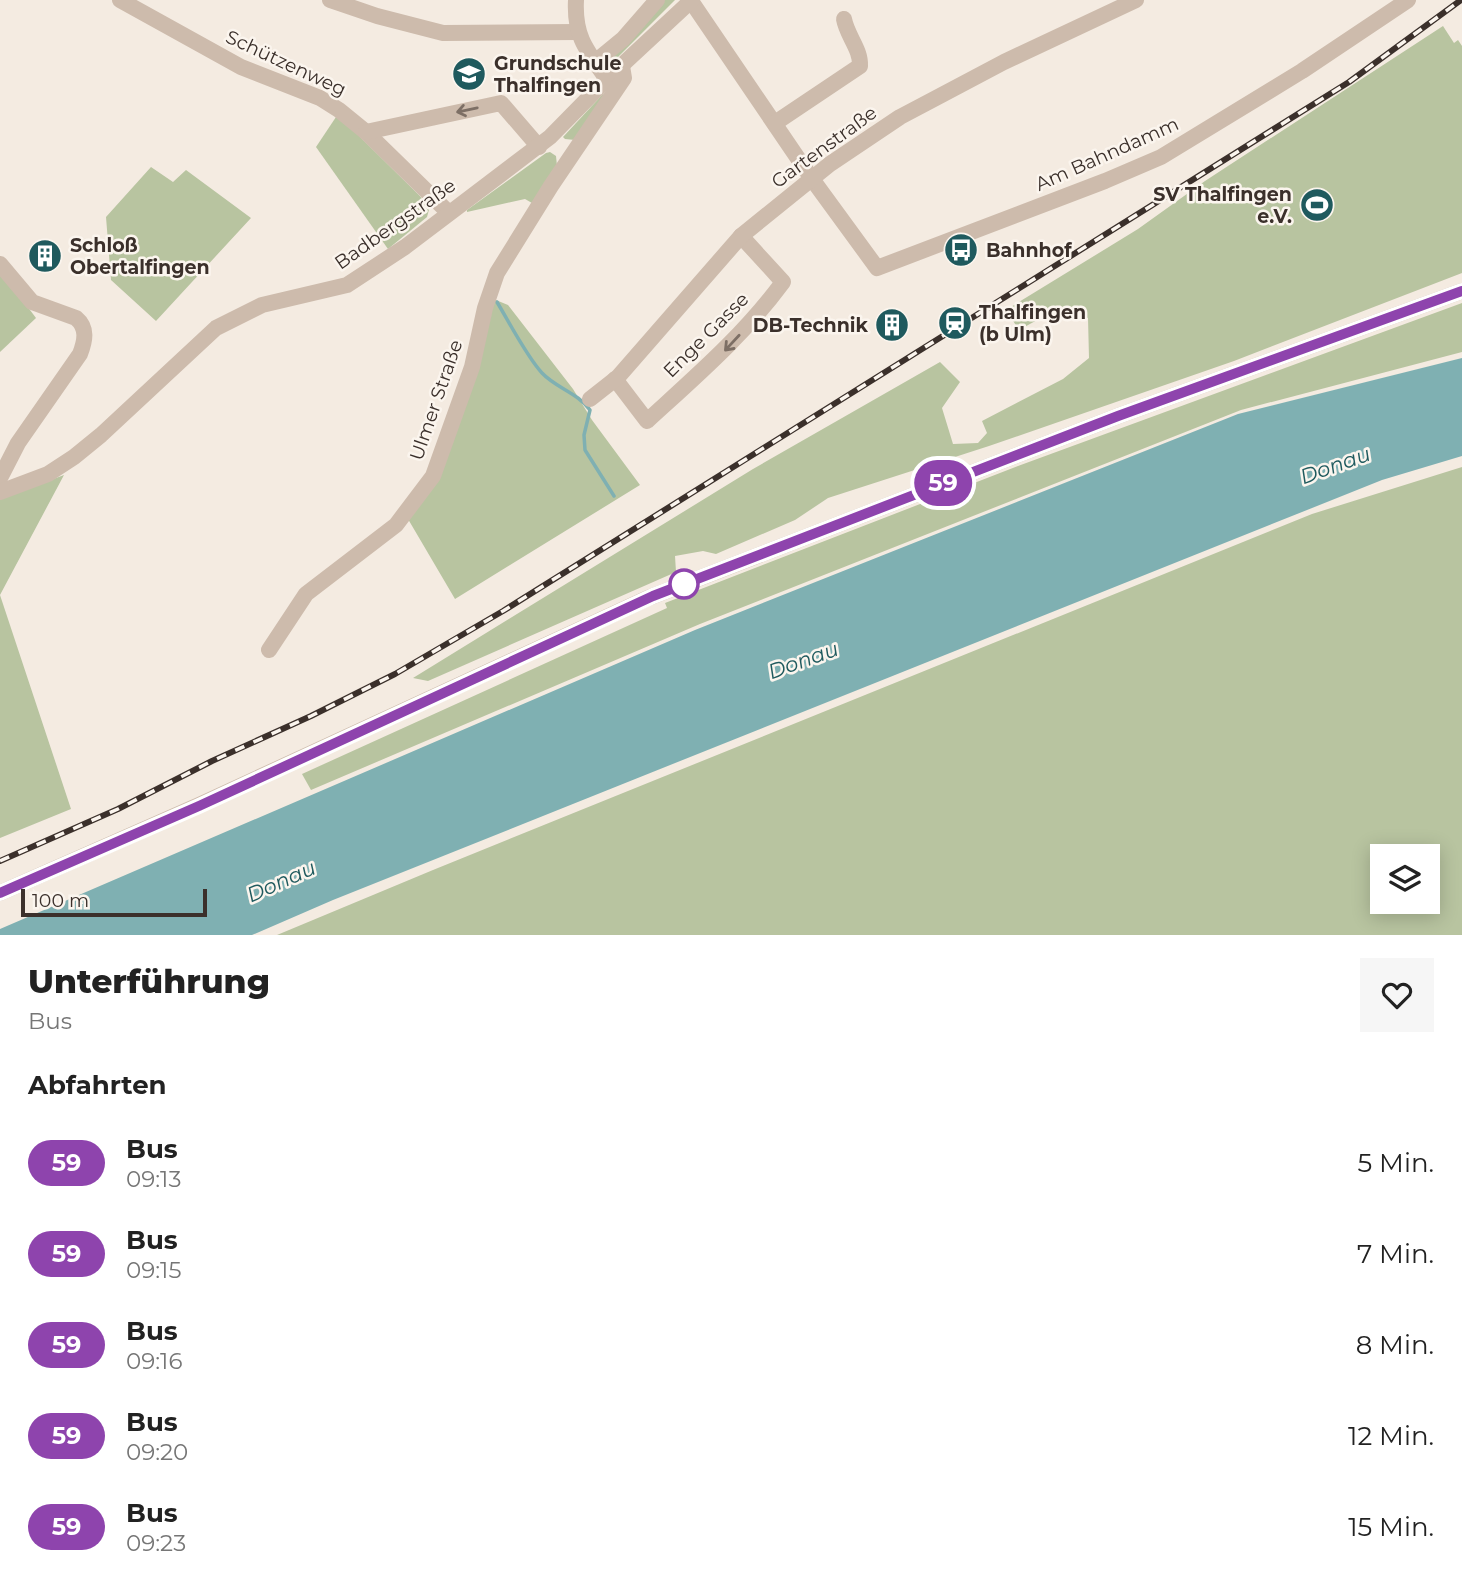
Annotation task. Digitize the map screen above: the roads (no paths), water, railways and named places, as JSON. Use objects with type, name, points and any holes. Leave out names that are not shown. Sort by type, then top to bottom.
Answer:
[{"type":"street","name":"Schützenweg","points":[[120,0],[241,67],[320,98],[353,119],[449,214]]},
{"type":"street","points":[[330,0],[377,16],[443,33],[577,32]]},
{"type":"street","points":[[576,0],[577,32],[584,48],[607,79]]},
{"type":"street","points":[[595,62],[624,38],[657,0]]},
{"type":"street","name":"Gartenstraße","points":[[590,399],[615,379],[741,236],[861,142],[900,117],[1004,62],[1136,0]]},
{"type":"street","name":"Am Bahndamm","points":[[812,179],[877,268],[1161,157],[1302,71],[1408,0]]},
{"type":"street","points":[[691,1],[812,179]]},
{"type":"street","name":"Ulmer Straße","points":[[269,650],[306,594],[396,525],[433,476],[472,366],[485,307],[497,273],[568,159],[624,78],[622,66],[674,14],[691,1]]},
{"type":"street","points":[[775,123],[860,66],[860,55],[847,34],[844,19]]},
{"type":"street","name":"Badbergstraße","points":[[0,486],[48,474],[74,457],[102,435],[216,328],[262,305],[347,285],[374,269],[545,142],[622,66]]},
{"type":"street","points":[[366,132],[501,103],[568,159]]},
{"type":"street","name":"Enge Gasse","points":[[615,379],[646,421],[724,351],[762,310],[783,282],[741,236]]},
{"type":"street","points":[[0,264],[32,302],[76,318],[81,322],[85,334],[85,343],[80,354],[18,443],[0,486]]},
{"type":"street","points":[[0,893],[653,596],[1118,416],[1462,290]]},
{"type":"water","name":"Donau","points":[[1462,358],[1462,456],[1382,480],[333,900],[252,935],[0,935],[0,929],[695,630],[1238,414]]},
{"type":"waterway","points":[[497,302],[524,349],[542,373],[590,410],[584,435],[585,450],[614,496]]},
{"type":"railway","points":[[0,861],[118,809],[212,761],[311,716],[395,674],[503,611],[1349,82],[1461,0]]},
{"type":"place","name":"Grundschule Thalfingen","points":[[469,74]]},
{"type":"place","name":"SV Thalfingen e.V.","points":[[1317,205]]},
{"type":"place","name":"Bahnhof","points":[[961,250]]},
{"type":"place","name":"Schloß Obertalfingen","points":[[45,256]]},
{"type":"place","name":"Thalfingen (b Ulm)","points":[[955,323]]},
{"type":"place","name":"DB-Technik","points":[[892,325]]}]
